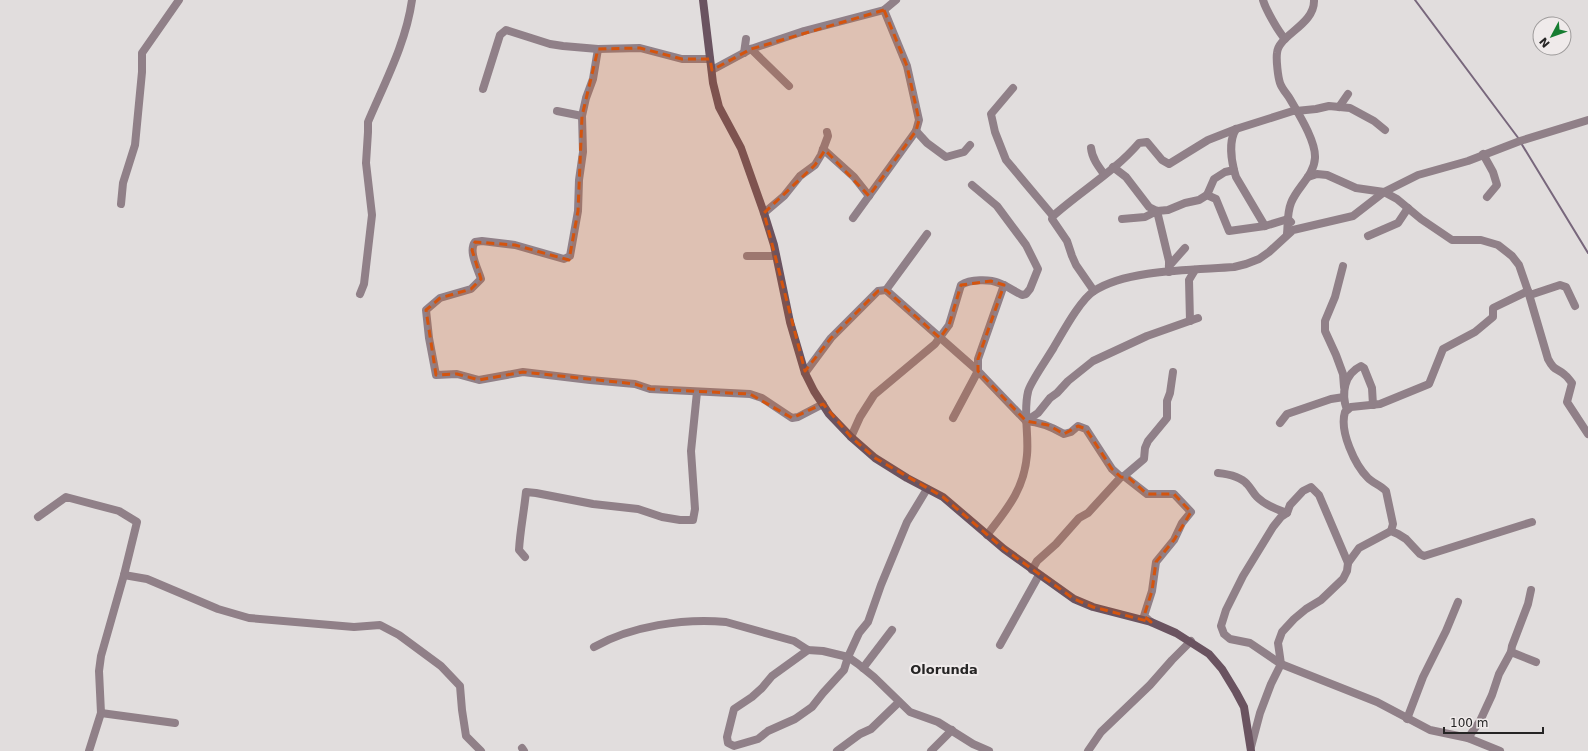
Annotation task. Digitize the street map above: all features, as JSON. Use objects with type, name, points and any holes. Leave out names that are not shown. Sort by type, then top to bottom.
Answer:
[{"type":"street","points":[[121,204],[123,183],[135,145],[142,72],[142,53],[179,0]]},
{"type":"street","points":[[360,294],[364,284],[372,215],[366,162],[368,122],[404,37],[410,16],[412,0]]},
{"type":"street","points":[[703,0],[710,59],[719,107],[741,148],[764,213],[776,256],[790,322],[806,373],[814,391],[829,414],[851,437],[875,458],[943,498],[987,535],[1074,599],[1093,607],[1151,622],[1191,641],[1208,654],[1222,670],[1244,707],[1251,749]]},
{"type":"street","points":[[712,70],[748,51],[804,31],[884,10],[896,0]]},
{"type":"street","points":[[1263,0],[1266,10],[1285,39]]},
{"type":"street","points":[[1287,234],[1291,203],[1308,177],[1315,157],[1308,134],[1280,83],[1277,51],[1285,39],[1304,23],[1314,7],[1314,0]]},
{"type":"street","points":[[853,218],[916,131],[919,120],[907,66],[884,10]]},
{"type":"street","points":[[482,89],[500,35],[506,30],[550,44],[584,49],[640,48],[682,59],[710,59]]},
{"type":"street","points":[[746,39],[748,51],[789,86]]},
{"type":"street","points":[[598,49],[593,79],[586,98],[582,116],[583,152],[579,180],[578,211],[570,256],[566,259],[560,259],[515,245],[482,241],[475,242],[472,245],[472,250],[481,279],[471,288],[440,298],[426,310],[429,338],[436,375],[457,374],[479,380],[523,372],[635,384],[650,388],[750,394],[762,398],[792,418],[798,417],[823,404]]},
{"type":"street","points":[[1013,88],[991,114],[995,132],[1006,160],[1053,216],[1052,219],[1054,225],[1067,241],[1072,256],[1094,291]]},
{"type":"street","points":[[1339,107],[1348,94]]},
{"type":"street","points":[[1053,216],[1130,153],[1139,142],[1147,142],[1162,160],[1169,164],[1208,140],[1236,129],[1296,110],[1316,109],[1329,106],[1350,108],[1363,114],[1385,130]]},
{"type":"street","points":[[557,111],[582,116]]},
{"type":"street","points":[[987,535],[1017,494],[1023,475],[1028,455],[1026,421],[1028,390],[1080,306],[1094,291],[1123,279],[1169,269],[1195,270],[1246,264],[1259,259],[1269,252],[1293,230],[1353,216],[1384,192],[1418,175],[1468,161],[1520,141],[1588,120]]},
{"type":"street","points":[[1236,129],[1232,134],[1231,159],[1236,177],[1265,226]]},
{"type":"street","points":[[916,131],[932,148],[946,157],[964,152],[970,145]]},
{"type":"street","points":[[764,213],[784,196],[800,176],[815,165],[821,155],[828,132]]},
{"type":"street","points":[[1091,148],[1098,166],[1104,174]]},
{"type":"street","points":[[823,149],[854,177],[869,196]]},
{"type":"street","points":[[1483,154],[1493,172],[1497,185],[1487,198]]},
{"type":"street","points":[[1113,167],[1126,177],[1149,207],[1157,211]]},
{"type":"street","points":[[1122,219],[1145,217],[1157,211],[1168,210],[1185,203],[1199,200],[1207,196],[1214,179],[1225,172],[1234,170]]},
{"type":"street","points":[[1308,177],[1317,174],[1327,175],[1356,188],[1384,192],[1397,198],[1408,208],[1452,240],[1481,240],[1498,245],[1512,256],[1519,265],[1529,293],[1548,359],[1552,366],[1557,371],[1566,375],[1572,383],[1567,402],[1588,434]]},
{"type":"street","points":[[851,437],[860,416],[874,395],[923,355],[940,338],[949,325],[961,285],[969,281],[991,281],[1004,285],[1022,295],[1026,294],[1030,289],[1038,268],[1026,245],[997,206],[972,185]]},
{"type":"street","points":[[1207,196],[1216,199],[1229,231],[1265,226],[1288,219]]},
{"type":"street","points":[[1368,236],[1398,223],[1408,208]]},
{"type":"street","points":[[1157,211],[1169,269]]},
{"type":"street","points":[[1288,219],[1298,229]]},
{"type":"street","points":[[806,373],[831,338],[878,291],[886,290],[927,234]]},
{"type":"street","points":[[1169,269],[1185,248]]},
{"type":"street","points":[[747,256],[776,256]]},
{"type":"street","points":[[1343,266],[1335,298],[1325,321],[1325,331],[1336,354],[1343,374],[1344,397],[1347,410]]},
{"type":"street","points":[[1026,421],[1038,413],[1050,398],[1057,394],[1068,381],[1093,361],[1138,340],[1194,320],[1189,280],[1195,270]]},
{"type":"street","points":[[953,418],[978,371],[978,359],[1004,285]]},
{"type":"street","points":[[1391,531],[1391,515],[1386,491],[1367,477],[1357,463],[1348,443],[1344,416],[1347,410],[1351,407],[1380,404],[1429,384],[1442,349],[1475,332],[1493,317],[1493,308],[1529,293],[1560,285],[1566,287],[1575,306]]},
{"type":"street","points":[[886,290],[978,371],[1026,421],[1048,425],[1064,434],[1071,432],[1078,426],[1086,429],[1112,469],[1147,494],[1174,494],[1191,512],[1182,523],[1174,540],[1156,562],[1152,591],[1144,616],[1151,622]]},
{"type":"street","points":[[1344,387],[1349,377],[1357,368],[1361,366],[1364,368],[1372,388],[1373,405]]},
{"type":"street","points":[[1000,645],[1036,572],[1037,561],[1056,544],[1079,518],[1088,512],[1123,477],[1144,459],[1145,448],[1148,441],[1167,418],[1167,400],[1170,393],[1173,372]]},
{"type":"street","points":[[525,557],[519,550],[520,530],[524,516],[526,492],[593,504],[638,509],[662,517],[692,520],[695,509],[691,451],[697,392]]},
{"type":"street","points":[[1280,423],[1287,414],[1331,399],[1344,397]]},
{"type":"street","points":[[1218,473],[1229,474],[1240,478],[1257,497],[1278,510],[1287,513]]},
{"type":"street","points":[[1348,563],[1319,495],[1311,487],[1303,491],[1290,505],[1287,513],[1281,517],[1273,527],[1243,576],[1226,610],[1221,626],[1224,634],[1230,639],[1250,644],[1281,664],[1369,698],[1430,730],[1468,738],[1500,751]]},
{"type":"street","points":[[808,650],[772,676],[752,697],[734,709],[727,737],[728,743],[734,746],[758,739],[768,731],[795,719],[812,707],[844,670],[859,633],[868,622],[886,572],[907,522],[927,489]]},
{"type":"street","points":[[38,516],[66,497],[119,511],[137,522],[101,656],[99,671],[100,713],[89,751]]},
{"type":"street","points":[[1391,531],[1398,534],[1424,556],[1532,522]]},
{"type":"street","points":[[1251,749],[1260,713],[1271,684],[1281,664],[1278,643],[1282,632],[1294,619],[1306,609],[1321,600],[1335,587],[1347,571],[1348,563],[1359,548],[1391,531]]},
{"type":"street","points":[[124,575],[147,579],[218,609],[249,618],[354,627],[380,625],[398,635],[441,666],[460,686],[466,736],[481,751]]},
{"type":"street","points":[[1468,738],[1486,708],[1499,674],[1511,652],[1528,604],[1531,590]]},
{"type":"street","points":[[1407,719],[1423,676],[1446,631],[1458,602]]},
{"type":"street","points":[[594,647],[604,641],[631,631],[660,624],[716,621],[726,622],[794,641],[808,650],[822,651],[848,657],[863,668],[899,702],[916,715],[938,722],[973,744],[988,751]]},
{"type":"street","points":[[863,668],[892,630]]},
{"type":"street","points":[[1088,751],[1101,732],[1150,685],[1191,641]]},
{"type":"street","points":[[1511,652],[1536,662]]},
{"type":"street","points":[[837,751],[860,734],[871,729],[899,702]]},
{"type":"street","points":[[100,713],[175,723]]},
{"type":"street","points":[[930,751],[952,730]]},
{"type":"highlighted area","points":[[884,10],[907,66],[919,120],[916,131],[869,196],[825,150],[815,165],[764,213],[805,371],[831,338],[878,291],[886,290],[940,338],[949,325],[961,285],[991,281],[1004,285],[978,359],[978,371],[1026,421],[1048,425],[1064,434],[1078,426],[1086,429],[1112,469],[1121,477],[1129,478],[1147,494],[1174,494],[1191,512],[1174,540],[1156,562],[1152,591],[1144,616],[1151,622],[1093,607],[1074,599],[1004,549],[943,497],[875,458],[851,437],[823,404],[792,418],[750,394],[650,389],[635,384],[523,372],[479,380],[457,374],[436,375],[426,310],[440,298],[471,289],[481,279],[472,250],[475,242],[515,245],[569,260],[578,211],[582,116],[598,49],[640,48],[682,59],[710,59],[712,70],[751,49]]},
{"type":"waterway","points":[[1415,0],[1519,139]]},
{"type":"waterway","points":[[1521,143],[1588,253]]},
{"type":"district","name":"Olorunda","points":[[944,669]]}]
